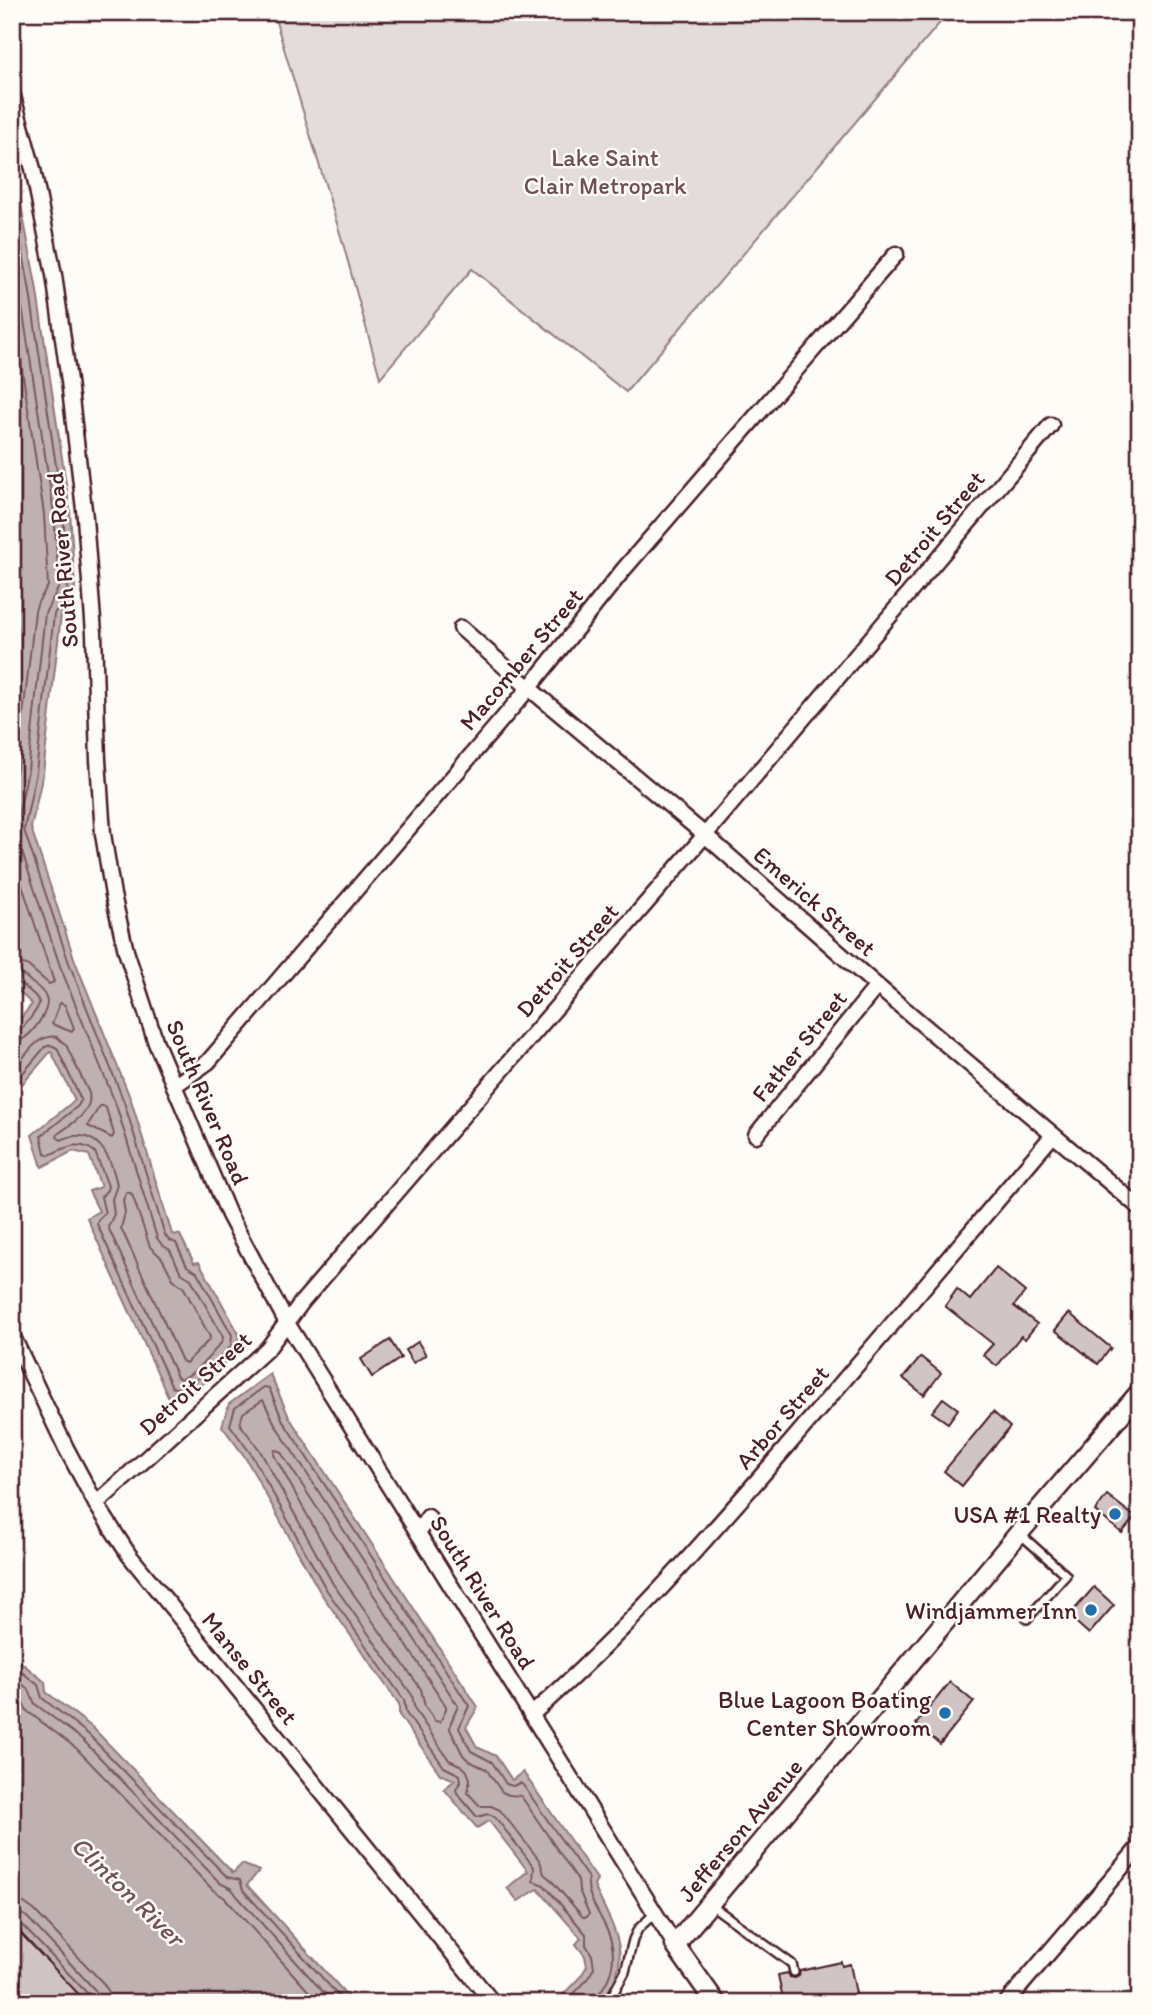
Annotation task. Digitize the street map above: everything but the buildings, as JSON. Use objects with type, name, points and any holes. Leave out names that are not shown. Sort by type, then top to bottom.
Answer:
[{"type":"street","name":"South River Road","points":[[12,93],[33,169],[54,275],[69,381],[85,518],[94,632],[103,834],[126,951],[156,1043],[229,1215],[287,1323],[675,1945],[716,2003]]},
{"type":"street","name":"Macomber Street","points":[[174,1086],[208,1062],[529,688],[624,569],[896,254]]},
{"type":"street","name":"Detroit Street","points":[[96,1504],[268,1348],[302,1302],[705,835],[1051,425]]},
{"type":"street","name":"Emerick Street","points":[[461,628],[1140,1208]]},
{"type":"street","name":"Father Street","points":[[757,1135],[877,986]]},
{"type":"street","name":"Arbor Street","points":[[531,1715],[558,1692],[703,1544],[1053,1135]]},
{"type":"street","name":"Manse Street","points":[[12,1335],[66,1448],[96,1504],[129,1555],[493,2003]]},
{"type":"street","name":"Jefferson Avenue","points":[[675,1945],[1140,1392]]},
{"type":"street","points":[[418,1533],[428,1517]]},
{"type":"street","points":[[1006,2003],[1140,1846]]},
{"type":"lane","points":[[1019,1533],[1066,1575],[1027,1619]]},
{"type":"lane","points":[[710,1905],[792,1964],[794,1972]]},
{"type":"lane","points":[[608,2003],[625,1972],[638,1929],[656,1913]]},
{"type":"green space","name":"Lake Saint Clair Metropark","points":[[273,12],[949,12],[626,392],[472,269],[380,378],[342,240]]},
{"type":"water","points":[[12,157],[36,285],[70,511],[75,590],[61,615],[43,773],[31,828],[75,961],[131,1100],[172,1234],[180,1235],[194,1263],[199,1262],[239,1334],[238,1348],[211,1377],[190,1394],[168,1396],[87,1218],[99,1211],[89,1191],[101,1187],[89,1155],[73,1151],[42,1167],[32,1135],[75,1100],[51,1051],[12,1096],[12,1029],[32,1004],[12,982]]},
{"type":"water","points":[[270,1374],[289,1417],[478,1707],[466,1727],[477,1747],[496,1756],[512,1780],[523,1772],[597,1879],[594,1886],[614,1930],[620,1958],[611,1987],[600,2003],[555,2003],[587,1966],[585,1956],[576,1944],[581,1938],[538,1889],[518,1901],[507,1888],[528,1871],[489,1821],[477,1828],[444,1789],[455,1780],[440,1774],[399,1715],[399,1704],[320,1592],[245,1457],[222,1426],[229,1404]]},
{"type":"water","name":"Clinton River","points":[[12,1655],[45,1682],[46,1692],[93,1728],[233,1873],[242,1864],[259,1871],[247,1885],[354,2003],[86,2003],[12,1925]]},
{"type":"place","name":"USA #1 Realty","points":[[1115,1514]]},
{"type":"place","name":"Windjammer Inn","points":[[1091,1610]]},
{"type":"place","name":"Blue Lagoon Boating Center Showroom","points":[[945,1713]]}]
